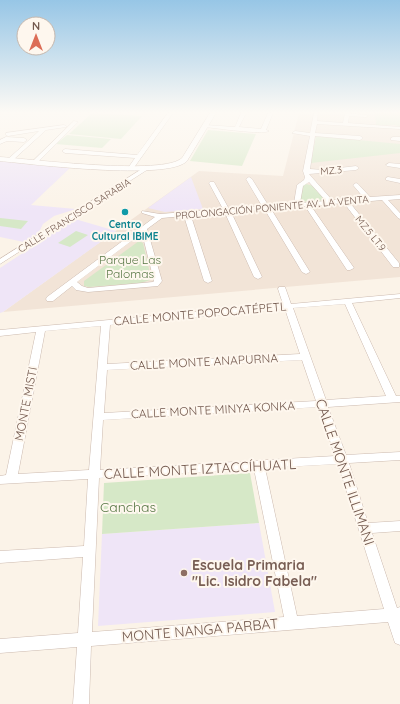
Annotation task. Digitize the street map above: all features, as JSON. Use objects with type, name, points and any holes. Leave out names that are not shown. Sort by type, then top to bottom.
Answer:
[{"type":"street","points":[[10,160],[25,146]]},
{"type":"street","points":[[34,162],[51,146]]},
{"type":"street","points":[[131,168],[147,146]]},
{"type":"street","points":[[0,159],[147,168],[172,166],[183,162],[193,146]]},
{"type":"street","points":[[297,205],[300,185],[307,182],[311,146]]},
{"type":"street","points":[[65,151],[139,157]]},
{"type":"street","points":[[389,165],[400,166]]},
{"type":"street","name":"CALLE FRANCISCO SARABIA","points":[[0,262],[147,168]]},
{"type":"street","name":"MZ.3","points":[[307,174],[356,168]]},
{"type":"street","points":[[307,174],[330,202]]},
{"type":"street","points":[[388,179],[400,181]]},
{"type":"street","points":[[249,180],[306,272]]},
{"type":"street","points":[[212,183],[258,277]]},
{"type":"street","points":[[356,185],[368,199]]},
{"type":"street","name":"PROLONGACIÓN PONIENTE AV. LA VENTA","points":[[144,212],[160,216],[400,197]]},
{"type":"street","points":[[383,198],[400,217]]},
{"type":"street","name":"MZ.5 LT.9","points":[[345,201],[396,265]]},
{"type":"street","points":[[307,204],[350,268]]},
{"type":"street","points":[[187,214],[208,281]]},
{"type":"street","points":[[50,300],[160,216]]},
{"type":"street","points":[[73,283],[78,288],[88,290],[154,284],[158,281],[144,229]]},
{"type":"street","name":"CALLE MONTE ILLIMANI","points":[[282,289],[396,614],[400,638]]},
{"type":"street","name":"CALLE MONTE POPOCATÉPETL","points":[[0,333],[400,296]]},
{"type":"street","points":[[347,300],[397,400]]},
{"type":"street","points":[[81,704],[94,475],[106,323]]},
{"type":"street","name":"MONTE MISTI","points":[[6,480],[41,329]]},
{"type":"street","name":"CALLE MONTE ANAPURNA","points":[[103,368],[305,357]]},
{"type":"street","name":"CALLE MONTE MINYA KONKA","points":[[99,417],[322,403],[397,400]]},
{"type":"street","name":"CALLE MONTE IZTACCÍHUATL","points":[[6,480],[400,456]]},
{"type":"street","points":[[259,465],[292,623]]},
{"type":"street","points":[[365,528],[400,526]]},
{"type":"street","points":[[0,557],[90,551]]},
{"type":"street","name":"MONTE NANGA PARBAT","points":[[0,646],[396,614]]},
{"type":"shaded area","points":[[291,146],[400,146],[400,277],[3,312],[199,171],[283,176]]},
{"type":"shaded area","points":[[0,161],[71,167],[31,205],[76,209],[54,216],[43,224],[38,234],[24,242],[0,237]]},
{"type":"shaded area","points":[[191,177],[203,209],[165,212],[148,208]]},
{"type":"shaded area","points":[[75,219],[116,231],[0,313],[0,268]]},
{"type":"shaded area","name":"Escuela Primaria \"Lic. Isidro Fabela\"","points":[[259,523],[275,612],[98,626],[102,534]]},
{"type":"green space","points":[[77,146],[104,146],[102,148]]},
{"type":"green space","points":[[199,146],[251,146],[242,166],[190,161]]},
{"type":"green space","points":[[314,146],[400,146],[400,153],[311,163]]},
{"type":"green space","points":[[306,184],[314,186],[325,200],[299,202],[302,186]]},
{"type":"green space","points":[[0,218],[28,221],[21,229],[0,226]]},
{"type":"green space","points":[[76,231],[88,235],[70,247],[58,243]]},
{"type":"green space","name":"Parque Las Palomas","points":[[139,241],[143,243],[151,278],[150,280],[141,283],[89,287],[84,286],[84,281]]},
{"type":"green space","name":"Canchas","points":[[250,473],[259,523],[102,534],[104,483]]},
{"type":"place","name":"Centro Cultural IBIME","points":[[125,212]]},
{"type":"place","name":"Escuela Primaria \"Lic. Isidro Fabela\"","points":[[184,573]]}]
